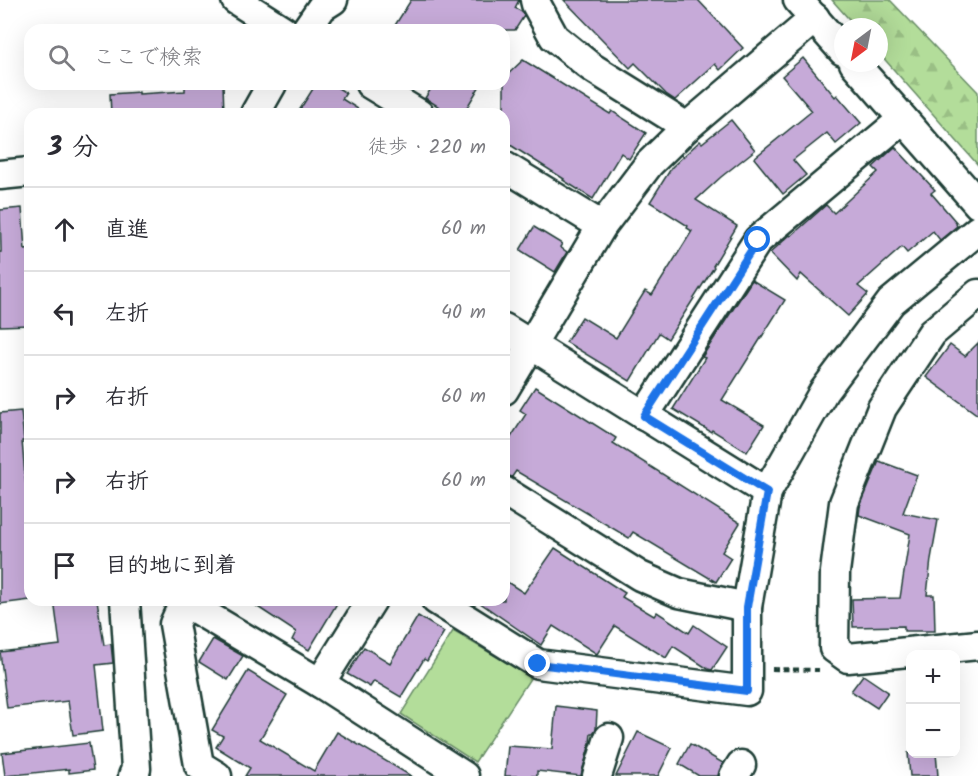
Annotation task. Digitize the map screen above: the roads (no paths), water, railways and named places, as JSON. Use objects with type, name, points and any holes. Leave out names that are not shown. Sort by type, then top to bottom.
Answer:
[{"type":"street","points":[[236,0],[274,24]]},
{"type":"street","points":[[310,24],[322,7],[333,0]]},
{"type":"street","points":[[535,0],[554,37],[591,67],[687,128]]},
{"type":"street","points":[[510,380],[602,226],[649,164],[807,9],[834,40]]},
{"type":"street","points":[[862,72],[978,204]]},
{"type":"street","points":[[259,108],[269,90]]},
{"type":"street","points":[[380,90],[409,108]]},
{"type":"street","points":[[644,416],[758,240],[903,119]]},
{"type":"street","points":[[510,170],[602,226]]},
{"type":"street","points":[[0,174],[24,172]]},
{"type":"street","points":[[446,606],[538,664],[747,691],[747,607],[767,492],[824,391],[891,302],[978,230]]},
{"type":"street","points":[[978,294],[932,333],[882,408],[844,503],[835,572],[834,648],[848,658],[978,645]]},
{"type":"street","points":[[510,332],[767,492]]},
{"type":"street","points":[[510,495],[640,576],[679,593],[747,607]]},
{"type":"street","points":[[125,606],[136,769],[133,776]]},
{"type":"street","points":[[182,606],[174,624],[204,772]]},
{"type":"street","points":[[191,606],[320,683],[464,776]]},
{"type":"street","points":[[320,683],[368,606]]},
{"type":"street","points":[[597,776],[609,738]]}]
